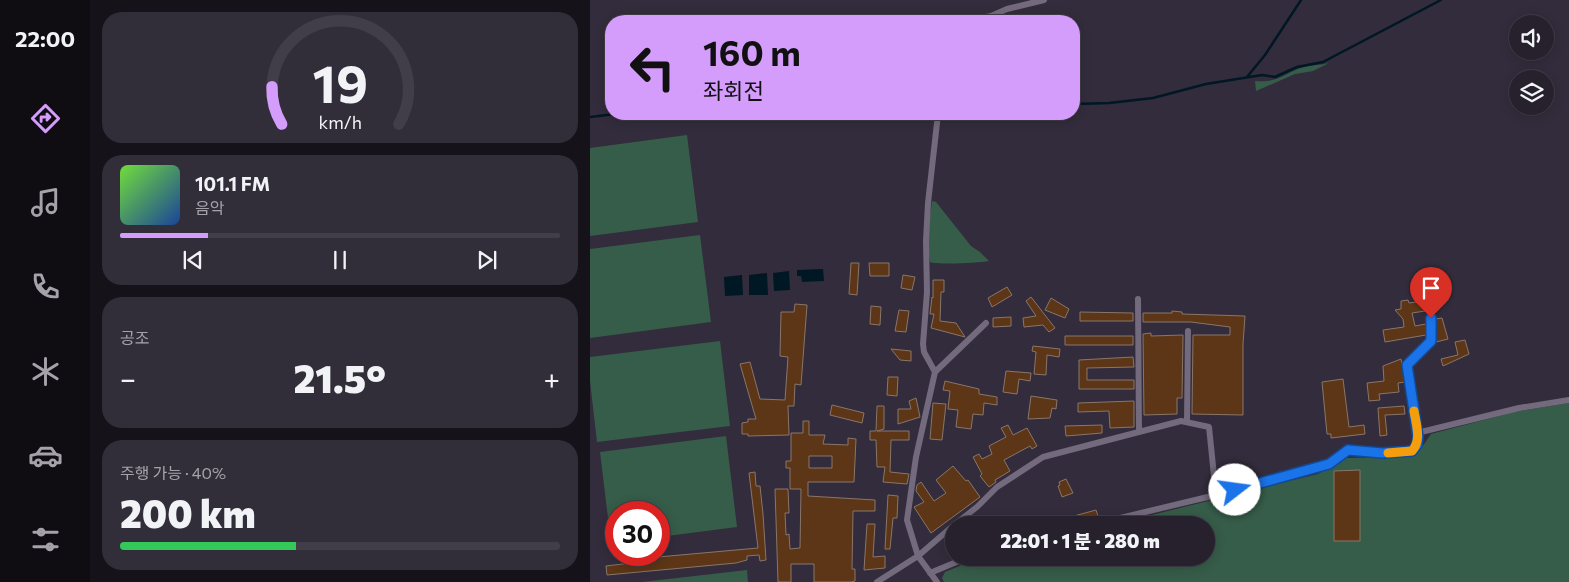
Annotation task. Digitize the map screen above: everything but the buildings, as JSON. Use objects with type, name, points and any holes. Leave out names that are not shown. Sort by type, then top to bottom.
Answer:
[{"type":"street","points":[[993,15],[1007,8],[1044,0]]},
{"type":"street","points":[[935,372],[924,352],[923,344],[927,292],[927,213],[937,120]]},
{"type":"street","points":[[1128,516],[1216,495],[1329,464],[1348,450],[1382,453],[1412,451],[1417,445],[1417,433],[1407,365],[1431,341],[1430,299]]},
{"type":"street","points":[[1138,300],[1139,432]]},
{"type":"street","points":[[938,582],[918,556],[908,526],[908,508],[916,457],[935,372],[986,323]]},
{"type":"street","points":[[1187,422],[1188,331]]},
{"type":"street","points":[[1417,433],[1519,408],[1569,400]]},
{"type":"street","points":[[966,516],[978,507],[997,487],[1043,457],[1181,421],[1209,427],[1216,495]]},
{"type":"street","points":[[877,582],[918,556],[945,533]]},
{"type":"street","points":[[930,573],[947,566]]},
{"type":"green space","points":[[1329,63],[1313,71],[1295,74],[1256,91],[1255,81],[1276,79],[1297,69]]},
{"type":"green space","points":[[687,135],[698,222],[590,236],[590,148]]},
{"type":"green space","points":[[932,201],[936,202],[971,246],[989,261],[930,262],[927,240]]},
{"type":"green space","points":[[700,235],[711,322],[590,338],[590,249]]},
{"type":"green space","points":[[720,341],[730,426],[597,442],[590,381],[590,357]]},
{"type":"green space","points":[[1569,403],[1569,582],[944,582],[942,578],[945,572],[960,566],[1215,566],[1215,516],[1148,516],[1318,474],[1346,458],[1411,455],[1420,450],[1431,434],[1514,412]]},
{"type":"green space","points":[[726,436],[737,527],[670,536],[670,501],[606,501],[600,452]]},
{"type":"green space","points":[[747,570],[748,582],[642,582]]},
{"type":"water","points":[[823,269],[824,281],[802,282],[801,276],[797,276],[797,270]]},
{"type":"water","points":[[789,271],[790,290],[774,291],[773,273]]},
{"type":"water","points":[[767,273],[768,295],[749,295],[749,275]]},
{"type":"water","points":[[742,275],[743,295],[725,296],[724,277]]},
{"type":"waterway","points":[[1247,77],[1265,55],[1301,0]]},
{"type":"waterway","points":[[1080,104],[1153,98],[1206,84],[1262,75],[1275,77],[1297,67],[1323,62],[1441,0]]},
{"type":"waterway","points":[[590,117],[605,115]]},
{"type":"slow traffic","points":[[1388,453],[1412,451],[1417,445],[1418,437],[1414,411]]},
{"type":"route","points":[[1235,490],[1329,464],[1348,450],[1382,453],[1412,451],[1417,445],[1418,437],[1407,365],[1431,341],[1431,318]]}]
